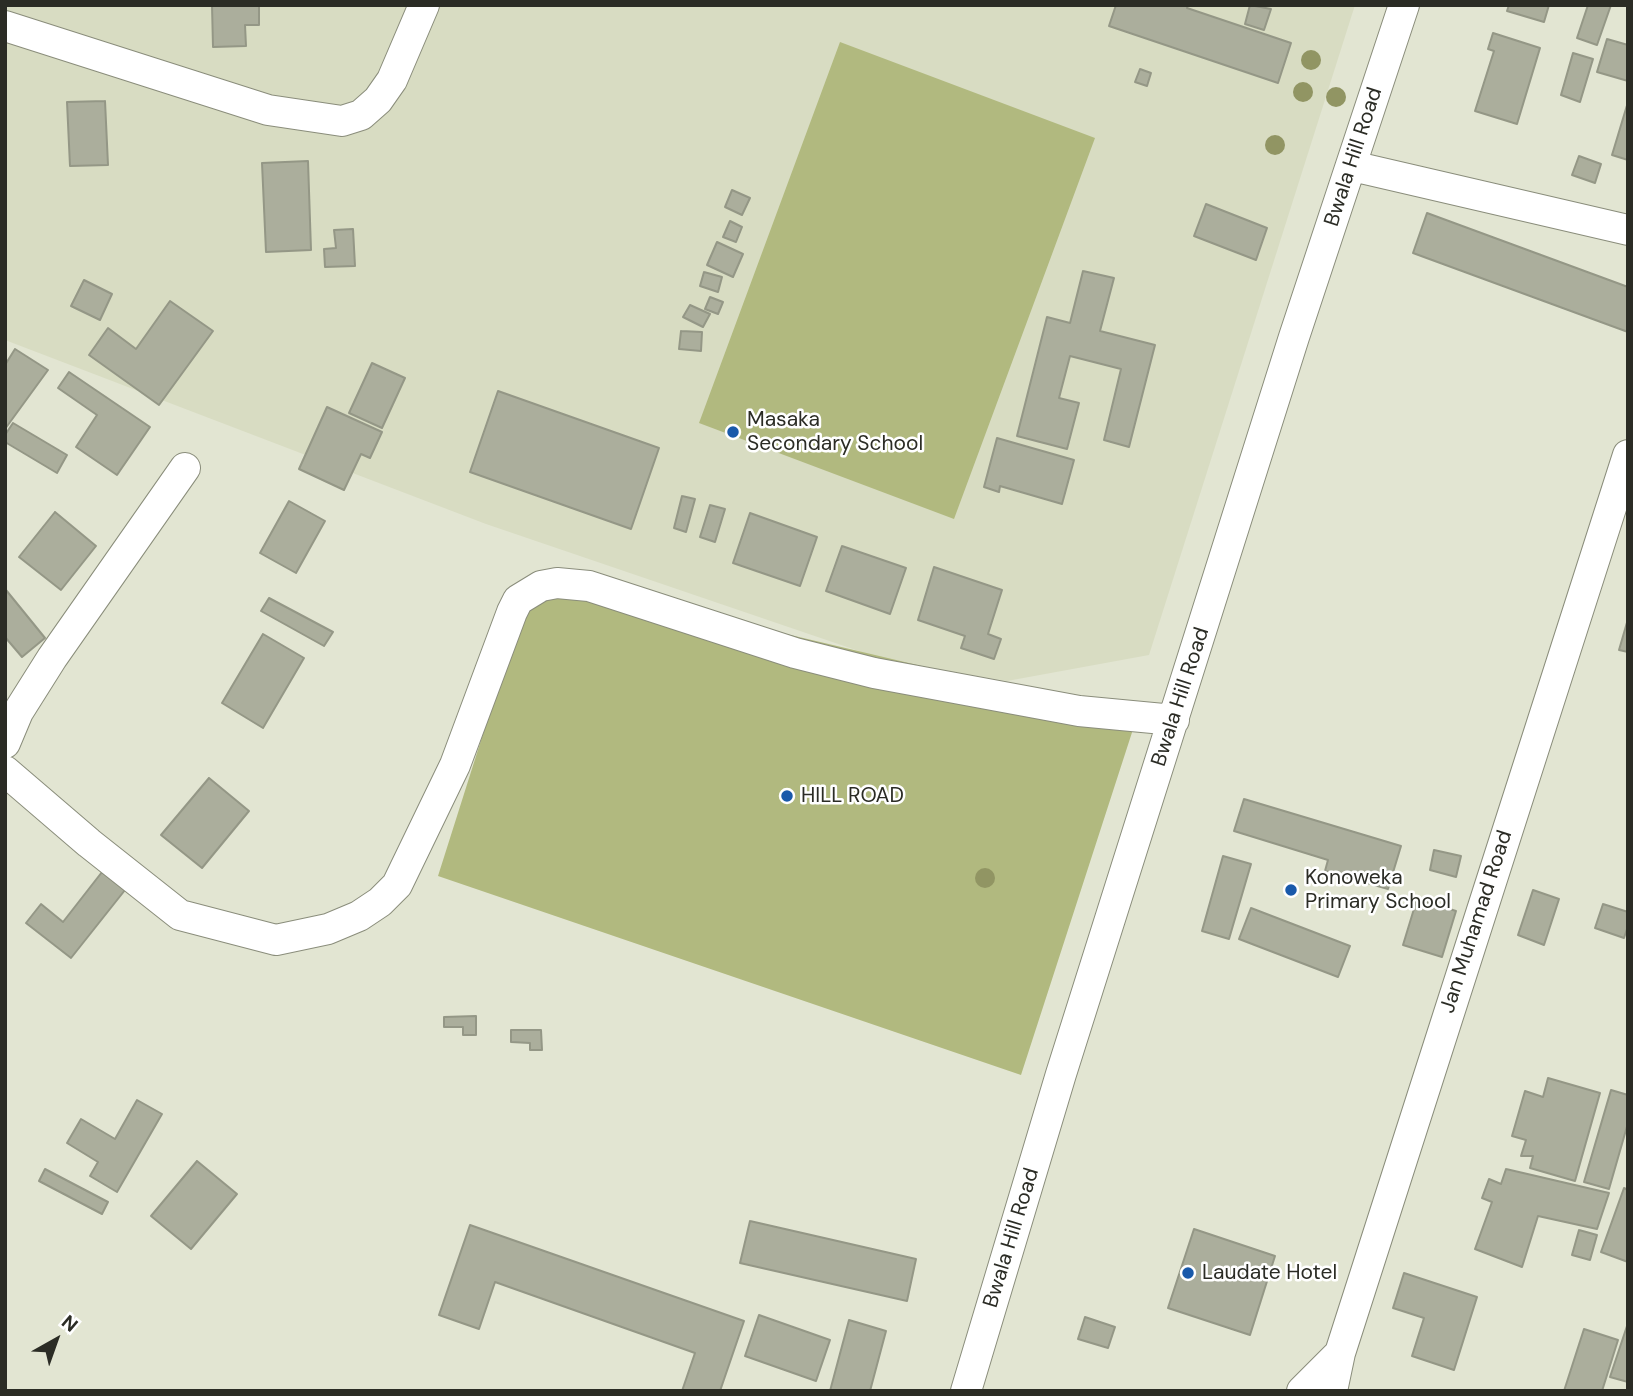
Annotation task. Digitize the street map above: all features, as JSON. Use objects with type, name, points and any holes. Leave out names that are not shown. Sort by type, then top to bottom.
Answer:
[{"type":"street","points":[[5,26],[268,110],[342,121],[362,115],[385,90],[392,80],[424,5]]},
{"type":"street","name":"Bwala Hill Road","points":[[966,1391],[1065,1060],[1294,337],[1404,5]]},
{"type":"street","points":[[1352,166],[1628,230]]},
{"type":"street","name":"Jan Muhamad Road","points":[[1332,1391],[1340,1353],[1628,456]]},
{"type":"street","points":[[185,468],[52,658],[18,712],[5,743],[13,779],[180,915],[276,940],[328,929],[359,916],[380,902],[397,885],[455,765],[500,639],[515,606],[528,592],[541,586],[557,583],[589,586],[795,653],[874,673],[1079,711],[1174,720]]},
{"type":"street","points":[[1302,1391],[1340,1353]]},
{"type":"shaded area","name":"Masaka Secondary School","points":[[5,5],[1355,5],[1149,655],[1007,681],[894,663],[486,524],[5,340]]},
{"type":"green space","points":[[840,42],[1095,138],[954,519],[699,423]]},
{"type":"green space","name":"HILL ROAD","points":[[575,584],[1137,717],[1021,1075],[438,876],[528,592]]},
{"type":"building","points":[[212,5],[259,5],[259,25],[245,25],[246,46],[213,47]]},
{"type":"building","points":[[1116,5],[1188,5],[1187,8],[1291,43],[1278,83],[1109,26]]},
{"type":"building","points":[[1250,5],[1271,9],[1264,30],[1245,24]]},
{"type":"building","points":[[1509,5],[1549,5],[1544,22],[1507,11]]},
{"type":"building","points":[[1588,5],[1611,5],[1597,45],[1577,38]]},
{"type":"building","points":[[1493,33],[1540,48],[1517,124],[1475,111],[1494,51],[1488,49]]},
{"type":"building","points":[[1607,39],[1628,45],[1628,81],[1597,72]]},
{"type":"building","points":[[1573,53],[1593,59],[1580,102],[1561,95]]},
{"type":"building","points":[[1140,69],[1151,73],[1147,86],[1135,82]]},
{"type":"building","points":[[105,101],[108,165],[70,166],[67,102]]},
{"type":"building","points":[[1628,102],[1628,160],[1612,155]]},
{"type":"building","points":[[1579,156],[1601,164],[1595,183],[1572,175]]},
{"type":"building","points":[[308,161],[311,250],[266,252],[262,163]]},
{"type":"building","points":[[732,190],[750,198],[742,215],[725,207]]},
{"type":"building","points":[[1206,204],[1267,228],[1256,260],[1194,236]]},
{"type":"building","points":[[1427,213],[1628,287],[1628,332],[1413,253]]},
{"type":"building","points":[[730,221],[742,227],[736,242],[723,237]]},
{"type":"building","points":[[353,229],[355,266],[325,267],[324,249],[336,248],[334,230]]},
{"type":"building","points":[[717,242],[743,254],[733,277],[707,265]]},
{"type":"building","points":[[1083,271],[1114,278],[1100,331],[1155,345],[1129,447],[1104,440],[1121,369],[1070,356],[1059,398],[1079,403],[1067,449],[1017,436],[1047,317],[1070,323]]},
{"type":"building","points":[[704,272],[722,277],[718,292],[700,286]]},
{"type":"building","points":[[84,280],[112,294],[100,320],[71,306]]},
{"type":"building","points":[[710,297],[723,302],[718,314],[705,309]]},
{"type":"building","points":[[170,301],[213,331],[159,405],[89,355],[108,328],[136,349]]},
{"type":"building","points":[[690,305],[710,314],[703,327],[683,317]]},
{"type":"building","points":[[681,331],[702,332],[701,351],[679,349]]},
{"type":"building","points":[[15,349],[48,370],[5,429],[5,365]]},
{"type":"building","points":[[372,363],[405,378],[382,428],[349,413]]},
{"type":"building","points":[[69,372],[150,427],[117,475],[76,447],[97,415],[58,388]]},
{"type":"building","points":[[498,391],[659,448],[631,529],[470,472]]},
{"type":"building","points":[[327,407],[382,432],[370,458],[361,454],[344,490],[299,469]]},
{"type":"building","points":[[13,423],[67,455],[57,473],[5,442],[5,435]]},
{"type":"building","points":[[997,438],[1074,460],[1062,504],[1000,486],[999,492],[984,487]]},
{"type":"building","points":[[682,496],[695,499],[686,532],[674,528]]},
{"type":"building","points":[[289,501],[325,521],[296,573],[260,553]]},
{"type":"building","points":[[710,505],[725,509],[715,542],[700,537]]},
{"type":"building","points":[[55,512],[96,546],[61,590],[19,557]]},
{"type":"building","points":[[750,513],[817,537],[800,586],[733,563]]},
{"type":"building","points":[[842,546],[906,568],[890,614],[826,591]]},
{"type":"building","points":[[934,567],[1002,590],[988,634],[1001,639],[994,659],[961,648],[965,636],[918,620]]},
{"type":"building","points":[[6,590],[45,638],[22,657],[5,637]]},
{"type":"building","points":[[269,598],[333,632],[324,646],[261,611]]},
{"type":"building","points":[[1628,619],[1628,652],[1619,650]]},
{"type":"building","points":[[263,634],[304,658],[263,728],[222,703]]},
{"type":"building","points":[[209,778],[249,811],[202,868],[161,835]]},
{"type":"building","points":[[1244,799],[1401,846],[1388,889],[1325,871],[1328,860],[1234,831]]},
{"type":"building","points":[[1434,850],[1461,856],[1456,877],[1430,870]]},
{"type":"building","points":[[1223,856],[1251,864],[1229,939],[1202,931]]},
{"type":"building","points":[[102,872],[125,890],[71,958],[26,923],[41,904],[63,922]]},
{"type":"building","points":[[1533,890],[1559,899],[1544,945],[1518,935]]},
{"type":"building","points":[[1417,899],[1456,911],[1442,957],[1403,945]]},
{"type":"building","points":[[1603,904],[1628,912],[1628,926],[1624,938],[1595,928]]},
{"type":"building","points":[[1251,908],[1350,946],[1338,977],[1239,939]]},
{"type":"building","points":[[476,1016],[476,1035],[463,1035],[463,1027],[444,1027],[444,1017]]},
{"type":"building","points":[[511,1030],[541,1030],[542,1050],[530,1050],[530,1043],[511,1042]]},
{"type":"building","points":[[1548,1078],[1600,1093],[1575,1181],[1530,1168],[1533,1156],[1521,1156],[1526,1140],[1512,1136],[1525,1091],[1543,1097]]},
{"type":"building","points":[[1611,1090],[1628,1095],[1628,1123],[1609,1189],[1584,1182]]},
{"type":"building","points":[[137,1100],[162,1114],[117,1192],[90,1176],[98,1162],[67,1143],[81,1119],[115,1139]]},
{"type":"building","points":[[197,1161],[237,1194],[191,1249],[151,1216]]},
{"type":"building","points":[[45,1169],[108,1202],[102,1214],[39,1181]]},
{"type":"building","points":[[1506,1169],[1609,1193],[1597,1229],[1538,1216],[1522,1267],[1475,1249],[1492,1202],[1482,1198],[1489,1179],[1501,1184]]},
{"type":"building","points":[[1624,1188],[1628,1190],[1628,1262],[1601,1252]]},
{"type":"building","points":[[750,1221],[916,1259],[907,1301],[740,1263]]},
{"type":"building","points":[[470,1225],[744,1321],[720,1391],[682,1391],[695,1353],[495,1282],[479,1329],[439,1315]]},
{"type":"building","points":[[1194,1229],[1275,1256],[1250,1335],[1168,1308]]},
{"type":"building","points":[[1579,1230],[1597,1235],[1590,1260],[1572,1255]]},
{"type":"building","points":[[1404,1273],[1477,1297],[1454,1370],[1412,1356],[1424,1318],[1393,1308]]},
{"type":"building","points":[[759,1315],[830,1340],[816,1381],[745,1356]]},
{"type":"building","points":[[1085,1317],[1115,1327],[1108,1348],[1078,1339]]},
{"type":"building","points":[[849,1320],[886,1331],[870,1391],[830,1391]]},
{"type":"building","points":[[1628,1323],[1628,1382],[1610,1377]]},
{"type":"building","points":[[1584,1329],[1618,1340],[1602,1391],[1564,1391]]},
{"type":"place","name":"Masaka Secondary School","points":[[733,432]]},
{"type":"place","name":"HILL ROAD","points":[[787,796]]},
{"type":"place","name":"Konoweka Primary School","points":[[1291,890]]},
{"type":"place","name":"Laudate Hotel","points":[[1188,1273]]}]
